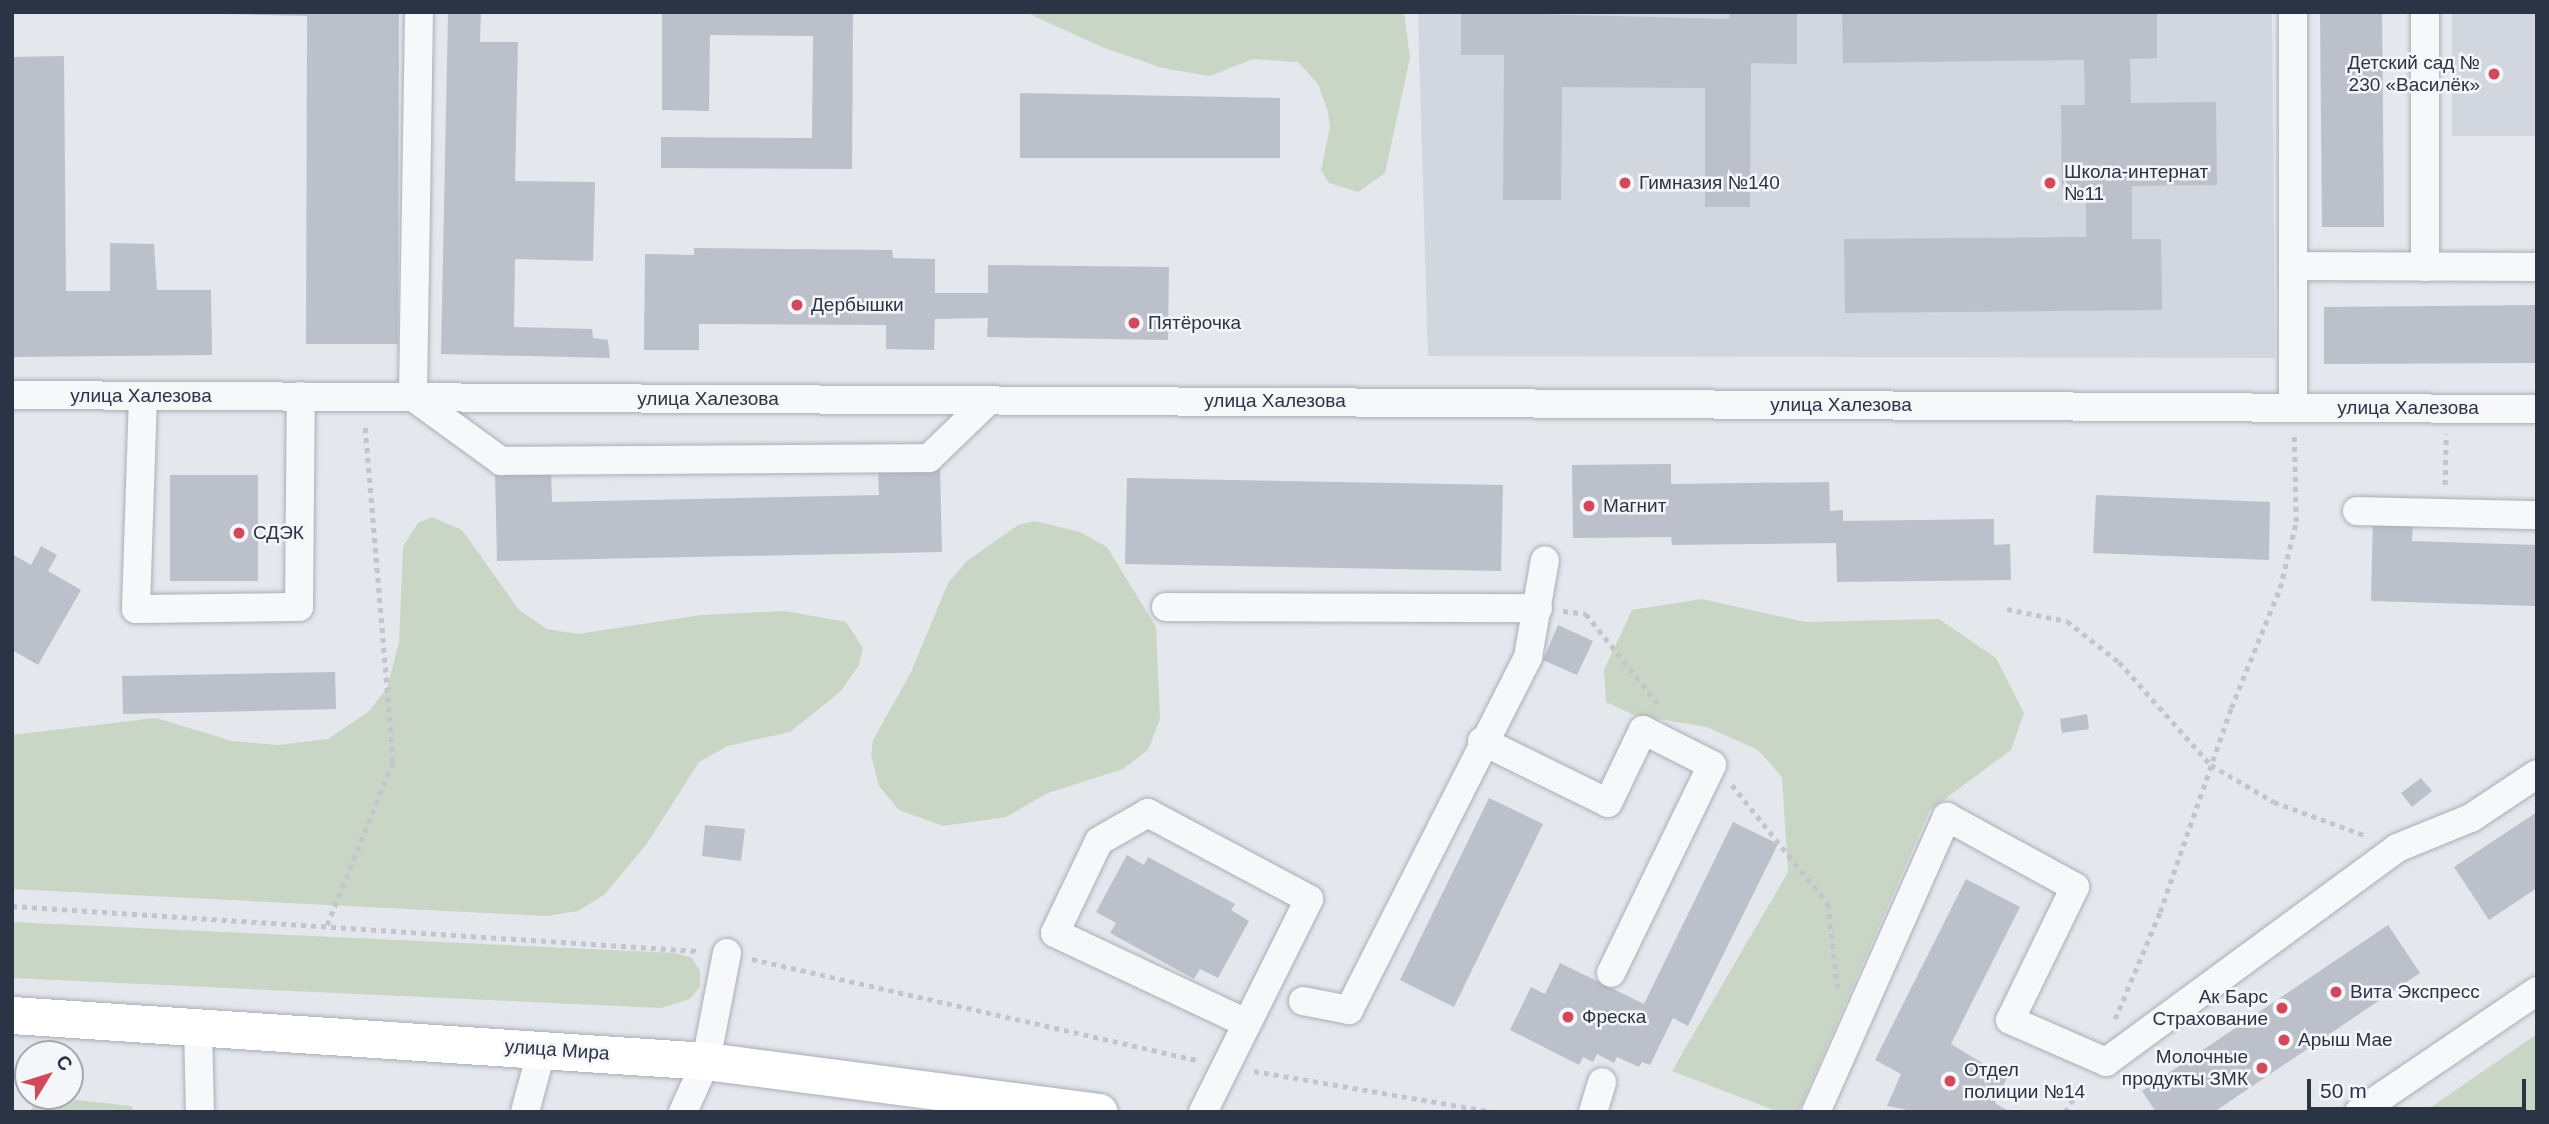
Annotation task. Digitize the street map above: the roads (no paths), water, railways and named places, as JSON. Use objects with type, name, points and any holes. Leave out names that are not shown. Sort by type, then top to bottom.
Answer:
[{"type":"main road","name":"улица Мира","points":[[12,1015],[706,1061],[1099,1112]]},
{"type":"street","points":[[419,12],[412,397],[501,461],[929,458],[989,400]]},
{"type":"street","points":[[2293,12],[2293,408]]},
{"type":"street","points":[[2425,12],[2426,267]]},
{"type":"street","points":[[2293,266],[2537,267]]},
{"type":"street","name":"улица Халезова","points":[[12,395],[2537,409]]},
{"type":"street","points":[[143,396],[136,609],[299,607],[301,397]]},
{"type":"street","points":[[2357,511],[2537,515]]},
{"type":"street","points":[[1303,1001],[1349,1010],[1482,741],[1528,657],[1545,560]]},
{"type":"street","points":[[1166,607],[1538,608]]},
{"type":"street","points":[[1482,741],[1608,803],[1643,730],[1712,765],[1611,973]]},
{"type":"street","points":[[1816,1112],[1947,817],[2076,887],[2010,1020],[2106,1062],[2397,848],[2471,818],[2537,774]]},
{"type":"street","points":[[1203,1112],[1222,1065],[1246,1023],[1309,899],[1148,813],[1099,841],[1055,933],[1246,1023]]},
{"type":"street","points":[[683,1112],[706,1061],[727,953]]},
{"type":"street","points":[[2359,1112],[2537,990]]},
{"type":"street","points":[[198,1026],[200,1112]]},
{"type":"street","points":[[525,1112],[542,1049]]},
{"type":"street","points":[[1593,1112],[1602,1082]]},
{"type":"place","name":"Детский сад № 230 «Василёк»","points":[[2494,74]]},
{"type":"place","name":"Гимназия №140","points":[[1625,183]]},
{"type":"place","name":"Школа-интернат №11","points":[[2050,183]]},
{"type":"place","name":"Дербышки","points":[[797,305]]},
{"type":"place","name":"Пятёрочка","points":[[1134,323]]},
{"type":"place","name":"Магнит","points":[[1589,506]]},
{"type":"place","name":"СДЭК","points":[[239,533]]},
{"type":"place","name":"Вита Экспресс","points":[[2336,992]]},
{"type":"place","name":"Ак Барс Страхование","points":[[2282,1008]]},
{"type":"place","name":"Фреска","points":[[1568,1017]]},
{"type":"place","name":"Арыш Мае","points":[[2284,1040]]},
{"type":"place","name":"Молочные продукты ЗМК","points":[[2262,1068]]},
{"type":"place","name":"Отдел полиции №14","points":[[1950,1081]]}]
